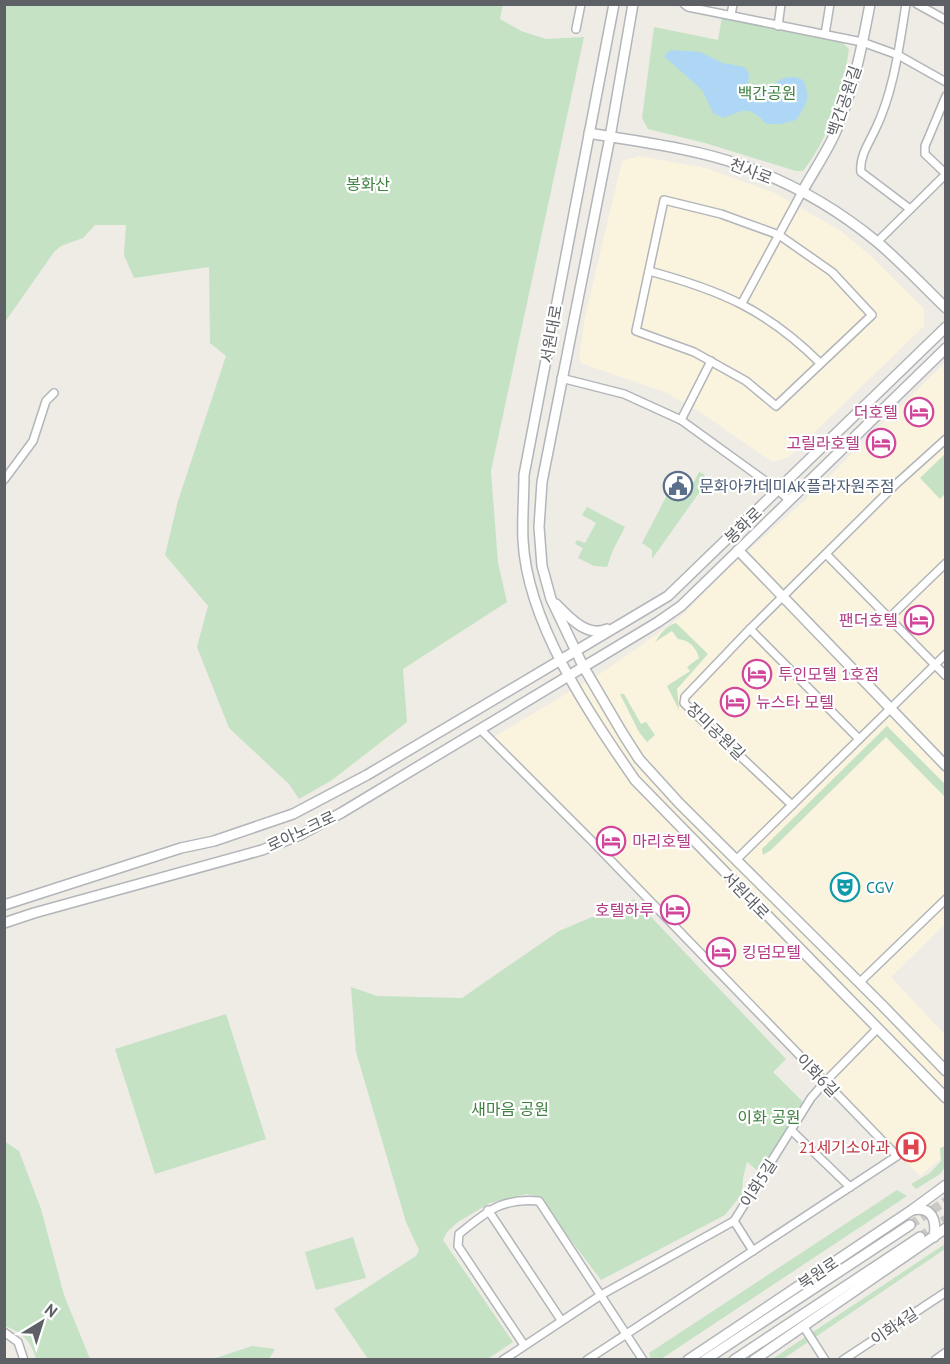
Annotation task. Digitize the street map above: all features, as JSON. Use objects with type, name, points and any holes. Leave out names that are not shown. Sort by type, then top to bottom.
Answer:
[{"type":"street","points":[[576,29],[581,4]]},
{"type":"street","name":"서원대로","points":[[614,4],[524,475],[523,541],[534,596],[560,660],[634,780],[945,1098]]},
{"type":"street","name":"서원대로","points":[[633,4],[610,137],[542,482],[539,527],[542,566],[551,599],[583,666],[639,759],[679,803],[860,982],[945,1071]]},
{"type":"street","points":[[684,4],[688,8],[862,42],[898,54],[945,82]]},
{"type":"street","points":[[731,15],[733,4]]},
{"type":"street","points":[[778,26],[781,4]]},
{"type":"street","points":[[825,34],[830,4]]},
{"type":"street","name":"백간공원길","points":[[802,192],[835,132],[852,86],[870,4]]},
{"type":"street","points":[[906,4],[898,54],[886,105],[859,162],[861,172],[910,209]]},
{"type":"street","points":[[917,4],[945,20]]},
{"type":"street","points":[[877,242],[945,174],[925,154],[925,146],[945,96]]},
{"type":"street","name":"천사로","points":[[589,133],[707,156],[741,165],[802,192],[844,217],[877,242],[945,308]]},
{"type":"street","points":[[742,303],[802,192]]},
{"type":"street","points":[[664,200],[721,214],[779,235],[832,272],[872,315],[776,406],[746,381],[711,361],[694,352],[636,331],[649,271],[664,200]]},
{"type":"street","points":[[649,271],[703,286],[742,303],[779,327],[820,363]]},
{"type":"street","name":"봉화로","points":[[560,660],[668,596],[945,327]]},
{"type":"street","name":"봉화로","points":[[569,675],[681,606],[945,348]]},
{"type":"street","points":[[681,420],[711,361]]},
{"type":"street","name":"서원대로","points":[[561,378],[624,394],[681,420],[789,500]]},
{"type":"street","points":[[4,480],[33,441],[46,401],[54,393]]},
{"type":"street","name":"장미공원길","points":[[792,805],[684,703],[689,691],[896,484],[945,440]]},
{"type":"street","points":[[738,550],[945,766]]},
{"type":"street","points":[[826,554],[945,676]]},
{"type":"street","points":[[889,618],[945,563]]},
{"type":"street","points":[[551,599],[575,623],[593,631],[603,631],[625,620]]},
{"type":"street","points":[[750,630],[859,739]]},
{"type":"street","points":[[891,708],[945,654]]},
{"type":"street","name":"로아노크로","points":[[4,905],[180,848],[214,841],[256,828],[293,814],[367,775],[560,660]]},
{"type":"street","name":"로아노크로","points":[[7,922],[261,850],[300,835],[569,675]]},
{"type":"street","name":"서원대로","points":[[737,859],[891,708]]},
{"type":"street","name":"이화6길","points":[[480,729],[591,840],[897,1156],[587,1359]]},
{"type":"street","points":[[367,775],[378,790]]},
{"type":"street","points":[[846,995],[945,898]]},
{"type":"street","points":[[4,905],[7,922]]},
{"type":"street","name":"이화5길","points":[[502,1359],[601,1295],[734,1221],[811,1098],[878,1028]]},
{"type":"street","points":[[792,1131],[850,1187]]},
{"type":"street","name":"북원로","points":[[688,1359],[912,1210],[944,1186]]},
{"type":"street","points":[[524,1345],[458,1246],[459,1234],[488,1210],[507,1202],[521,1200],[539,1201],[643,1359]]},
{"type":"street","points":[[912,1210],[921,1209],[930,1215],[936,1224],[934,1237]]},
{"type":"street","points":[[488,1210],[561,1320]]},
{"type":"street","points":[[734,1221],[753,1251]]},
{"type":"street","name":"북원로","points":[[705,1359],[910,1225]]},
{"type":"street","points":[[754,1359],[804,1327],[945,1228]]},
{"type":"street","name":"북원로","points":[[734,1359],[920,1237]]},
{"type":"street","name":"이화4길","points":[[843,1359],[945,1292]]},
{"type":"street","points":[[804,1327],[825,1359]]},
{"type":"street","points":[[4,1332],[18,1342],[24,1359]]},
{"type":"street","points":[[935,1359],[945,1352]]},
{"type":"shaded area","points":[[639,156],[706,168],[775,193],[841,231],[871,256],[924,309],[924,326],[789,457],[772,462],[700,412],[665,392],[583,364],[579,359],[585,317],[622,161]]},
{"type":"shaded area","points":[[945,363],[945,924],[891,977],[945,1035],[945,1155],[920,1176],[492,738],[606,670],[681,617],[730,567],[822,485]]},
{"type":"green space","name":"봉화산","points":[[5,4],[503,5],[500,19],[521,31],[546,39],[584,37],[491,471],[498,563],[507,602],[403,669],[407,722],[332,780],[299,799],[289,784],[229,728],[197,647],[208,606],[165,555],[178,501],[226,356],[210,343],[209,267],[134,278],[124,255],[126,225],[95,225],[83,238],[61,246],[54,252],[5,322]]},
{"type":"green space","name":"백간공원","points":[[722,17],[829,38],[842,42],[849,49],[839,97],[828,129],[803,171],[796,171],[705,143],[648,129],[642,118],[654,27],[718,40]]},
{"type":"green space","points":[[945,454],[945,494],[940,499],[920,478]]},
{"type":"green space","points":[[699,472],[704,474],[706,483],[652,559],[652,550],[642,543],[678,474],[694,482]]},
{"type":"green space","points":[[587,507],[625,527],[607,567],[594,566],[578,558],[583,548],[575,544],[577,540],[585,543],[596,523],[582,515]]},
{"type":"green space","points":[[676,623],[708,654],[677,689],[679,710],[667,686],[690,671],[687,667],[699,658],[692,645],[678,639],[672,631],[655,642],[661,633]]},
{"type":"green space","points":[[620,694],[624,694],[641,724],[646,722],[655,735],[647,742],[639,732]]},
{"type":"green space","points":[[887,726],[945,784],[945,797],[886,737],[771,850],[763,855],[762,849]]},
{"type":"green space","points":[[634,899],[786,1059],[773,1072],[803,1102],[759,1172],[747,1162],[742,1194],[725,1215],[601,1280],[542,1197],[526,1194],[490,1203],[458,1222],[447,1232],[443,1240],[513,1342],[488,1359],[368,1359],[334,1309],[416,1256],[419,1250],[406,1222],[356,1052],[351,987],[377,996],[462,998],[559,931]]},
{"type":"green space","points":[[226,1014],[266,1139],[155,1174],[115,1049]]},
{"type":"green space","points":[[4,1141],[19,1151],[41,1209],[64,1295],[90,1359],[36,1359],[32,1347],[25,1338],[5,1326]]},
{"type":"green space","points":[[945,1146],[945,1167],[940,1174],[916,1189],[911,1184],[930,1173],[941,1161],[940,1148]]},
{"type":"green space","points":[[897,1190],[907,1196],[661,1359],[651,1359],[649,1353]]},
{"type":"green space","points":[[353,1237],[366,1278],[316,1290],[305,1252]]},
{"type":"green space","points":[[945,1244],[945,1249],[783,1359],[771,1360]]},
{"type":"green space","points":[[252,1346],[275,1349],[269,1359],[213,1359]]},
{"type":"water","points":[[671,50],[700,52],[723,63],[744,67],[749,73],[748,87],[757,93],[783,78],[795,77],[803,80],[807,92],[805,105],[796,120],[781,124],[766,124],[756,114],[747,111],[724,118],[713,113],[702,90],[664,56]]},
{"type":"tunnel","points":[[910,1225],[946,1201]]},
{"type":"tunnel","points":[[920,1237],[946,1219]]},
{"type":"place","name":"더호텔","points":[[919,412]]},
{"type":"place","name":"고릴라호텔","points":[[881,443]]},
{"type":"place","name":"문화아카데미AK플라자원주점","points":[[678,486]]},
{"type":"place","name":"팬더호텔","points":[[919,620]]},
{"type":"place","name":"투인모텔 1호점","points":[[757,674]]},
{"type":"place","name":"뉴스타 모텔","points":[[735,702]]},
{"type":"place","name":"마리호텔","points":[[611,841]]},
{"type":"place","name":"CGV","points":[[845,887]]},
{"type":"place","name":"호텔하루","points":[[675,910]]},
{"type":"place","name":"킹덤모텔","points":[[721,952]]},
{"type":"place","name":"21세기소아과","points":[[911,1147]]},
{"type":"park label","name":"새마음 공원","points":[[510,1109]]},
{"type":"park label","name":"이화 공원","points":[[769,1117]]}]
